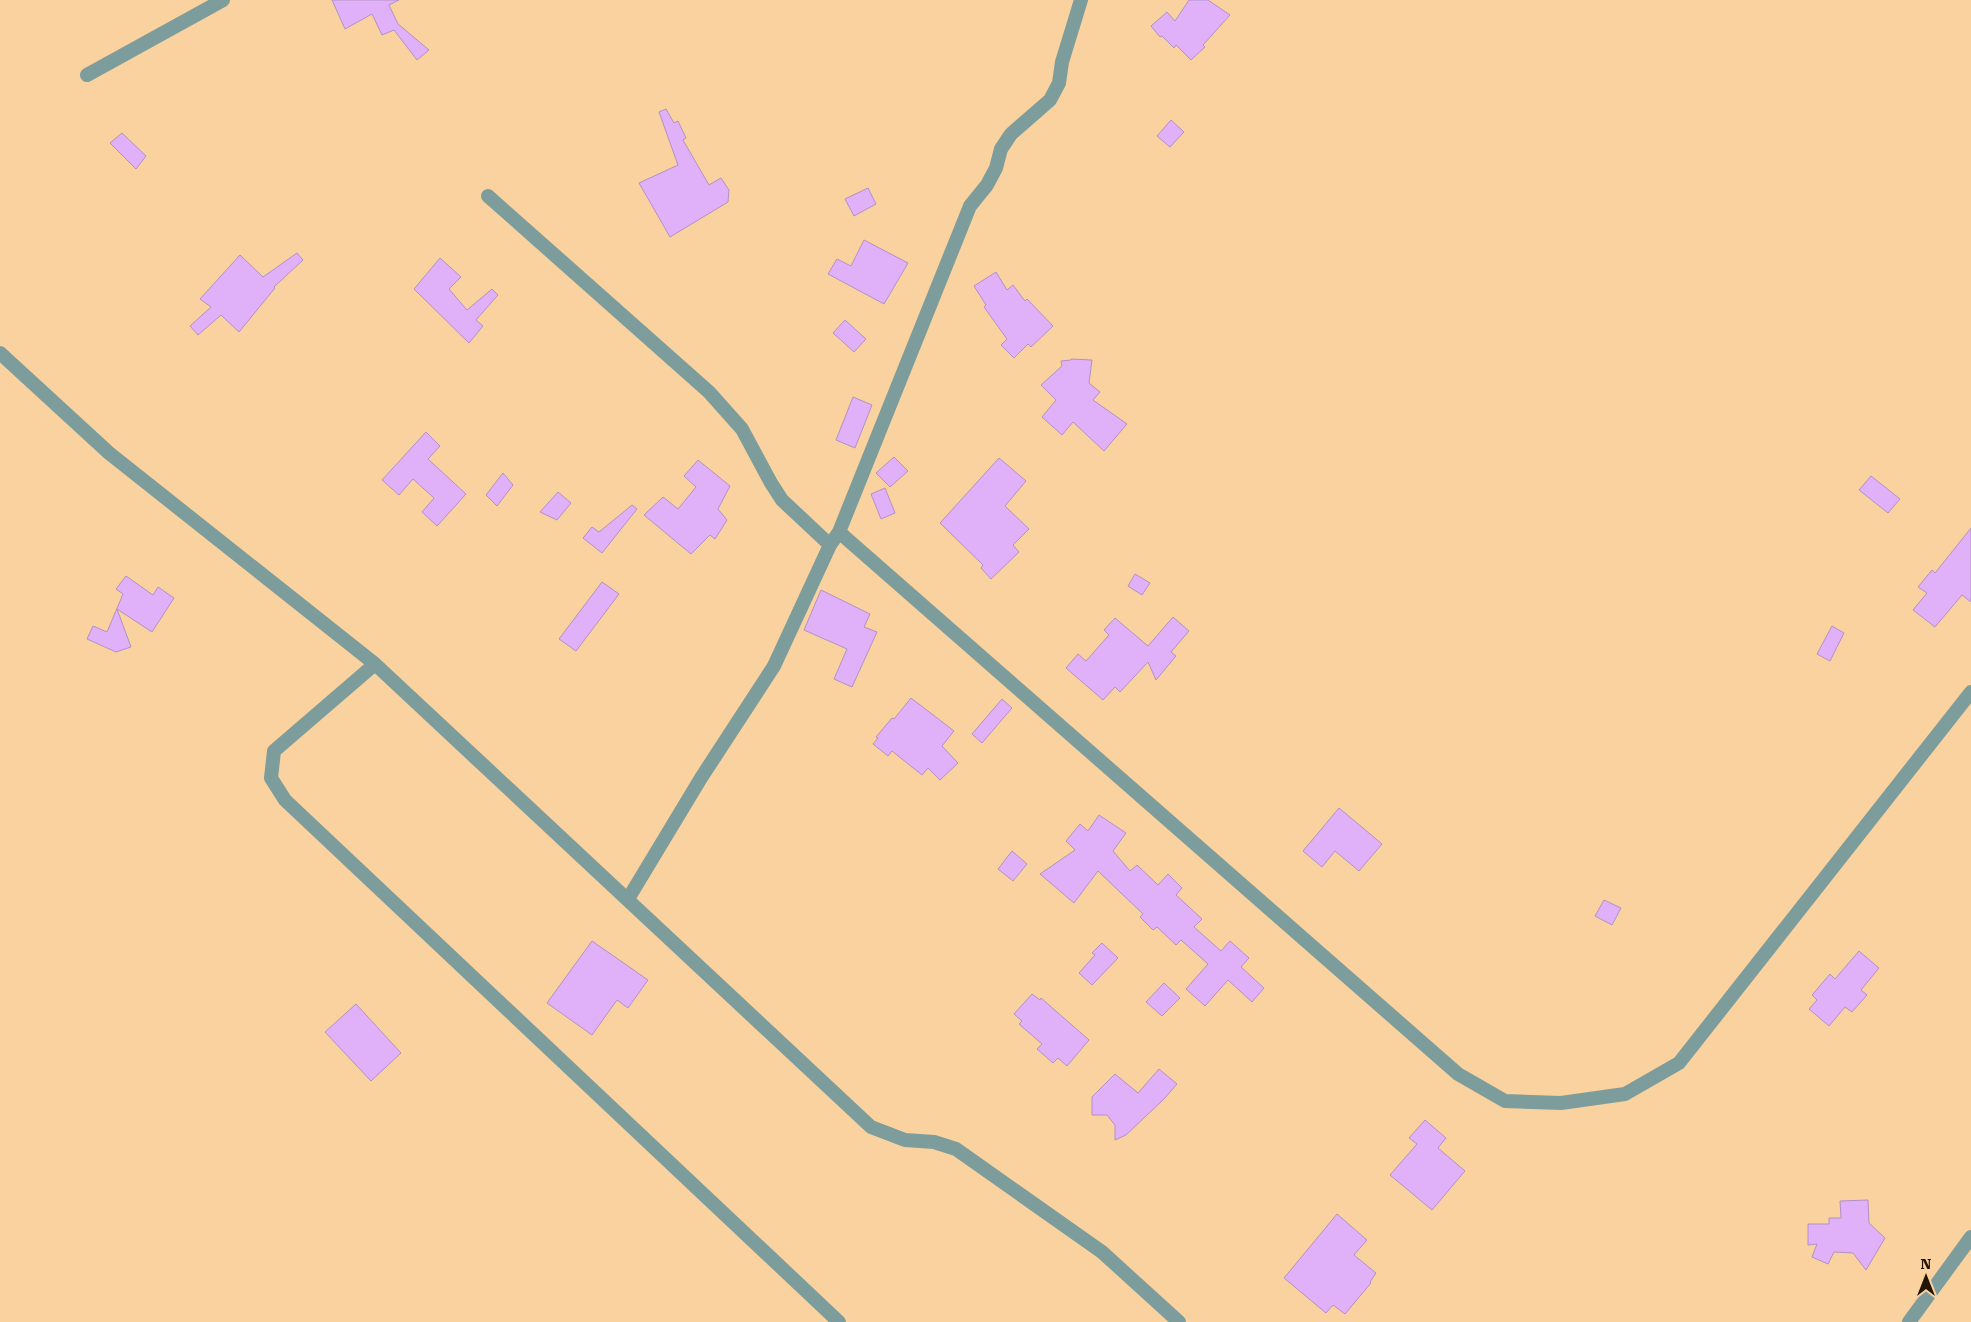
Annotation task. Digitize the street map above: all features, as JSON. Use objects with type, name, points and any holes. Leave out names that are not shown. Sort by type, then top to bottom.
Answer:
[{"type":"street","points":[[87,75],[223,0]]},
{"type":"street","points":[[628,899],[701,778],[774,666],[830,546],[839,532],[970,206],[992,176],[1001,149],[1011,134],[1050,100],[1059,83],[1062,62],[1081,0]]},
{"type":"street","points":[[488,196],[708,392],[742,429],[782,500],[830,546]]},
{"type":"street","points":[[0,353],[109,453],[375,664],[872,1128],[904,1140],[934,1142],[956,1149],[1102,1252],[1179,1322]]},
{"type":"street","points":[[839,532],[1458,1074],[1505,1101],[1562,1103],[1625,1094],[1679,1063],[1971,692]]},
{"type":"street","points":[[375,664],[274,750],[272,778],[285,800],[839,1322]]},
{"type":"street","points":[[1909,1322],[1971,1237]]},
{"type":"building","points":[[332,0],[399,0],[389,5],[398,24],[429,50],[417,60],[394,30],[382,35],[372,14],[345,29]]},
{"type":"building","points":[[1189,0],[1208,0],[1230,15],[1203,45],[1205,47],[1191,60],[1176,45],[1174,48],[1162,36],[1160,37],[1151,26],[1167,12],[1175,21]]},
{"type":"building","points":[[666,109],[674,123],[678,121],[686,138],[683,140],[709,185],[721,178],[729,190],[728,202],[670,237],[639,183],[678,165],[659,112]]},
{"type":"building","points":[[1171,120],[1184,132],[1170,147],[1157,136]]},
{"type":"building","points":[[122,133],[146,156],[136,169],[110,143]]},
{"type":"building","points":[[868,188],[876,204],[854,216],[845,199]]},
{"type":"building","points":[[864,240],[908,263],[884,304],[828,274],[837,259],[851,266]]},
{"type":"building","points":[[297,253],[303,260],[274,287],[239,332],[221,315],[198,335],[190,326],[211,307],[200,299],[240,255],[263,277]]},
{"type":"building","points":[[440,258],[461,277],[449,289],[467,310],[492,289],[498,295],[476,320],[483,326],[469,343],[414,289]]},
{"type":"building","points":[[996,272],[1007,290],[1013,285],[1025,301],[1027,299],[1053,326],[1031,347],[1028,344],[1014,358],[1001,345],[1007,339],[984,307],[986,305],[974,286]]},
{"type":"building","points":[[845,320],[866,339],[854,352],[833,333]]},
{"type":"building","points":[[1071,359],[1092,360],[1089,383],[1100,392],[1093,400],[1127,424],[1104,451],[1073,422],[1062,435],[1042,417],[1056,400],[1041,385],[1062,366],[1061,361]]},
{"type":"building","points":[[853,397],[872,405],[855,448],[836,440]]},
{"type":"building","points":[[426,432],[440,446],[428,459],[466,494],[437,526],[422,512],[434,498],[413,479],[399,495],[382,480]]},
{"type":"building","points":[[894,457],[908,471],[890,487],[876,473]]},
{"type":"building","points":[[999,458],[1026,481],[1005,506],[1029,529],[1013,545],[1019,552],[991,579],[981,568],[983,565],[940,523]]},
{"type":"building","points":[[698,460],[730,486],[718,509],[727,520],[715,539],[710,535],[691,554],[644,515],[663,497],[678,509],[696,487],[684,476]]},
{"type":"building","points":[[503,473],[513,485],[497,506],[486,495]]},
{"type":"building","points":[[1871,476],[1900,499],[1888,513],[1859,490]]},
{"type":"building","points":[[885,488],[895,513],[881,519],[871,494]]},
{"type":"building","points":[[558,492],[571,503],[557,520],[540,512]]},
{"type":"building","points":[[632,505],[637,509],[602,553],[583,538],[592,527],[599,532]]},
{"type":"building","points":[[1971,528],[1971,602],[1962,595],[1935,627],[1913,610],[1927,593],[1918,587],[1932,570],[1935,573]]},
{"type":"building","points":[[1135,574],[1150,583],[1142,595],[1128,586]]},
{"type":"building","points":[[126,576],[153,595],[158,587],[174,598],[152,632],[117,609],[131,647],[116,652],[87,639],[93,626],[107,632],[123,594],[116,589]]},
{"type":"building","points":[[602,582],[619,594],[576,651],[559,639]]},
{"type":"building","points":[[821,590],[870,614],[864,627],[877,632],[852,687],[834,679],[847,649],[804,630]]},
{"type":"building","points":[[1173,617],[1189,631],[1171,652],[1176,656],[1156,680],[1148,662],[1120,692],[1115,687],[1103,700],[1066,668],[1078,654],[1086,661],[1109,635],[1104,630],[1115,618],[1148,646]]},
{"type":"building","points":[[1832,626],[1844,633],[1830,661],[1817,654]]},
{"type":"building","points":[[911,698],[954,731],[942,746],[958,763],[940,780],[928,768],[922,775],[892,751],[888,756],[873,744],[878,738],[876,737]]},
{"type":"building","points":[[1002,699],[1012,708],[982,743],[972,734]]},
{"type":"building","points":[[1339,808],[1382,844],[1359,871],[1335,851],[1322,867],[1303,851]]},
{"type":"building","points":[[1099,815],[1126,833],[1113,851],[1130,871],[1137,865],[1158,885],[1168,874],[1182,888],[1176,895],[1202,919],[1194,927],[1221,951],[1230,941],[1249,958],[1241,967],[1264,988],[1252,1002],[1228,980],[1205,1006],[1186,989],[1208,964],[1181,940],[1176,945],[1157,927],[1153,930],[1140,917],[1143,914],[1098,871],[1074,903],[1040,874],[1075,850],[1066,841],[1080,824],[1088,831]]},
{"type":"building","points":[[1012,851],[1027,864],[1013,881],[998,869]]},
{"type":"building","points":[[1604,900],[1621,908],[1612,925],[1595,916]]},
{"type":"building","points":[[592,941],[648,980],[628,1008],[617,1000],[592,1035],[547,1003]]},
{"type":"building","points":[[1102,943],[1118,958],[1092,985],[1079,973],[1095,955],[1092,953]]},
{"type":"building","points":[[1859,951],[1879,968],[1861,990],[1867,995],[1852,1012],[1845,1007],[1829,1026],[1809,1009],[1817,1000],[1812,995],[1830,974],[1835,979]]},
{"type":"building","points":[[1164,983],[1180,998],[1162,1016],[1146,1002]]},
{"type":"building","points":[[1032,994],[1040,1000],[1041,998],[1089,1040],[1067,1066],[1058,1058],[1053,1063],[1037,1049],[1042,1044],[1019,1024],[1022,1021],[1014,1014]]},
{"type":"building","points":[[356,1004],[401,1053],[371,1081],[325,1032]]},
{"type":"building","points":[[1159,1069],[1177,1084],[1126,1135],[1115,1140],[1115,1125],[1107,1115],[1092,1115],[1092,1097],[1115,1074],[1138,1093]]},
{"type":"building","points":[[1425,1120],[1446,1138],[1438,1148],[1465,1171],[1432,1210],[1390,1175],[1417,1144],[1409,1138]]},
{"type":"building","points":[[1868,1200],[1869,1223],[1885,1238],[1866,1270],[1853,1253],[1834,1252],[1828,1264],[1812,1257],[1817,1244],[1808,1245],[1808,1224],[1829,1224],[1829,1218],[1841,1218],[1840,1201]]},
{"type":"building","points":[[1337,1214],[1367,1240],[1354,1255],[1376,1273],[1371,1283],[1345,1314],[1333,1305],[1326,1313],[1284,1278]]}]
